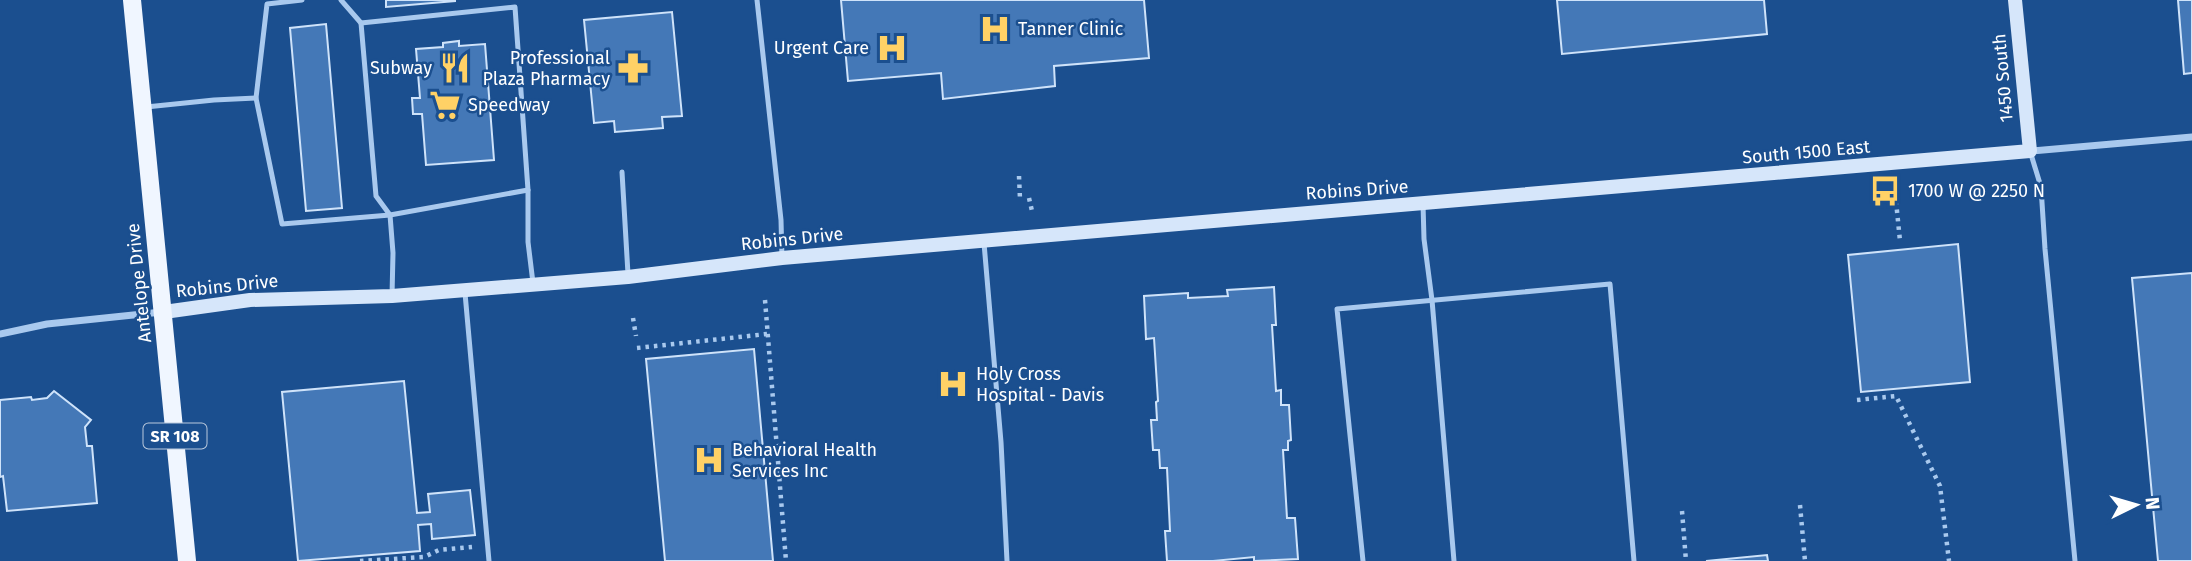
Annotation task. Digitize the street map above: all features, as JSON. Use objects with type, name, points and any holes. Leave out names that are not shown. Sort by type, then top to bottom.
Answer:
[{"type":"main road","name":"Antelope Drive","points":[[132,0],[187,561]]},
{"type":"street","name":"1450 South","points":[[2015,0],[2030,151]]},
{"type":"street","name":"South 1500 East","points":[[1423,204],[2192,137]]},
{"type":"street","name":"Robins Drive","points":[[164,312],[250,300],[392,296],[628,277],[782,258],[1423,204]]},
{"type":"street","points":[[0,334],[47,324],[164,312]]},
{"type":"lane","points":[[302,0],[267,4],[256,98],[282,224],[390,215],[528,190]]},
{"type":"lane","points":[[341,0],[360,23],[376,196],[390,215],[392,296]]},
{"type":"lane","points":[[757,0],[781,220],[782,258]]},
{"type":"lane","points":[[360,23],[515,8],[528,190],[528,242],[533,283]]},
{"type":"lane","points":[[143,107],[256,98]]},
{"type":"lane","points":[[2030,151],[2041,187],[2075,561]]},
{"type":"lane","points":[[622,172],[628,277]]},
{"type":"lane","points":[[1423,204],[1454,561]]},
{"type":"lane","points":[[984,241],[1001,442],[1007,561]]},
{"type":"lane","points":[[1363,561],[1337,309],[1609,284],[1634,561]]},
{"type":"lane","points":[[465,289],[489,561]]},
{"type":"path","points":[[1019,176],[1020,199]]},
{"type":"path","points":[[1029,198],[1032,211]]},
{"type":"path","points":[[1896,201],[1900,241]]},
{"type":"path","points":[[765,300],[786,561]]},
{"type":"path","points":[[633,318],[636,336]]},
{"type":"path","points":[[637,348],[767,334]]},
{"type":"path","points":[[1857,400],[1896,396],[1940,486],[1949,561]]},
{"type":"path","points":[[1800,505],[1805,561]]},
{"type":"path","points":[[1682,511],[1686,561]]},
{"type":"path","points":[[360,561],[424,557],[439,550],[472,547]]},
{"type":"building","points":[[386,0],[455,0],[455,1],[386,7]]},
{"type":"building","name":"Tanner Clinic","points":[[841,0],[1144,0],[1149,58],[1054,66],[1055,86],[943,99],[941,73],[848,81]]},
{"type":"building","points":[[1557,0],[1764,0],[1767,34],[1562,54]]},
{"type":"building","points":[[2178,0],[2192,0],[2192,73],[2184,74]]},
{"type":"building","name":"Professional Plaza Pharmacy","points":[[672,12],[682,116],[662,117],[663,128],[615,132],[614,121],[594,123],[584,20]]},
{"type":"building","points":[[326,24],[342,208],[306,211],[290,28]]},
{"type":"building","points":[[459,41],[459,46],[485,44],[494,160],[426,165],[422,114],[413,114],[412,98],[420,98],[416,49],[443,47],[443,43]]},
{"type":"building","points":[[1958,244],[1970,382],[1861,392],[1848,255]]},
{"type":"building","points":[[2192,273],[2192,561],[2158,561],[2132,278]]},
{"type":"building","points":[[1274,287],[1276,325],[1272,325],[1276,391],[1281,390],[1281,405],[1289,405],[1291,440],[1288,441],[1288,450],[1283,450],[1287,518],[1295,518],[1298,559],[1254,561],[1254,557],[1213,561],[1167,561],[1165,531],[1170,531],[1167,468],[1160,468],[1159,450],[1153,450],[1151,420],[1157,420],[1158,401],[1154,338],[1146,339],[1144,296],[1188,293],[1188,298],[1228,296],[1227,290]]},
{"type":"building","name":"Behavioral Health Services Inc","points":[[754,349],[773,561],[665,561],[646,359]]},
{"type":"building","points":[[404,381],[417,513],[430,512],[428,494],[470,490],[475,535],[432,539],[431,524],[418,525],[420,551],[298,561],[282,392]]},
{"type":"building","points":[[54,391],[91,420],[85,427],[87,446],[92,446],[97,503],[7,511],[3,476],[0,477],[0,400],[47,398]]},
{"type":"building","points":[[1767,555],[1768,561],[1706,561]]},
{"type":"place","name":"Tanner Clinic","points":[[995,29]]},
{"type":"place","name":"Urgent Care","points":[[892,48]]},
{"type":"place","name":"Subway","points":[[455,68]]},
{"type":"place","name":"Professional Plaza Pharmacy","points":[[633,68]]},
{"type":"place","name":"Speedway","points":[[445,105]]},
{"type":"place","name":"1700 W @ 2250 N","points":[[1885,191]]},
{"type":"place","name":"Holy Cross Hospital - Davis","points":[[953,384]]},
{"type":"place","name":"Behavioral Health Services Inc","points":[[709,460]]}]
